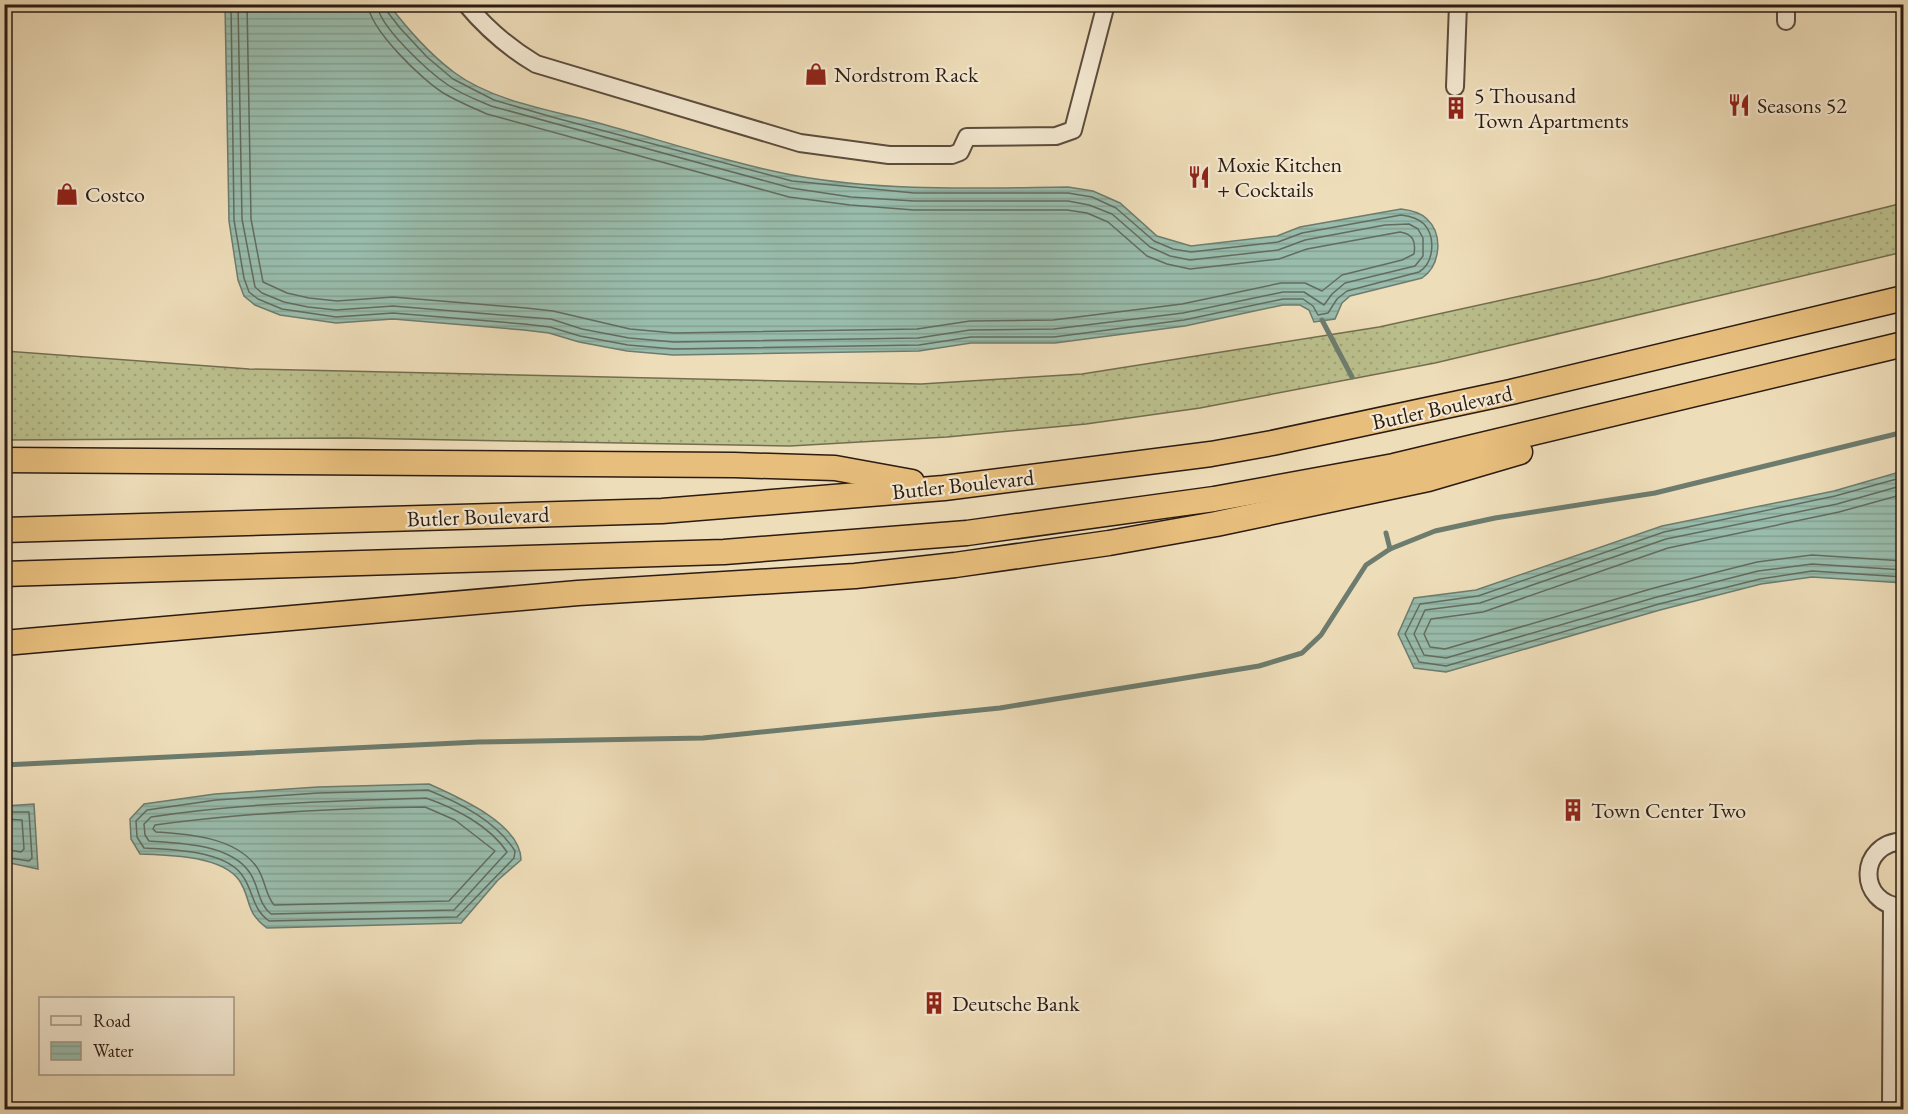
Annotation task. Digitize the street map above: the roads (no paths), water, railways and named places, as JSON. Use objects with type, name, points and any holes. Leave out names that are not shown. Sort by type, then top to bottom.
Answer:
[{"type":"highway","name":"Butler Boulevard","points":[[4,530],[662,511],[944,488],[1211,454],[1272,443],[1511,392],[1904,298]]},
{"type":"highway","name":"Butler Boulevard","points":[[4,574],[724,552],[967,533],[1214,500],[1336,477],[1665,402],[1904,344]]},
{"type":"highway","points":[[4,643],[578,592],[855,576],[1005,559],[1163,534],[1428,478],[1565,437],[1665,402]]},
{"type":"highway","points":[[4,460],[735,465],[835,468],[944,488]]},
{"type":"lane","points":[[466,4],[480,21],[515,51],[536,63],[800,143],[889,156],[952,155],[960,152],[968,137],[1056,136],[1073,130],[1106,4]]},
{"type":"lane","points":[[1455,87],[1458,4]]},
{"type":"lane","points":[[1891,1110],[1898,906],[1883,901],[1870,886],[1869,865],[1882,847],[1891,842],[1904,841]]},
{"type":"water","points":[[225,5],[389,5],[436,58],[470,83],[487,91],[522,104],[767,170],[826,180],[895,187],[1068,187],[1093,191],[1120,203],[1157,236],[1191,246],[1277,236],[1300,227],[1404,209],[1427,219],[1436,233],[1438,250],[1433,266],[1422,278],[1350,296],[1342,303],[1335,319],[1314,322],[1309,310],[1300,305],[1283,305],[1185,326],[1055,343],[971,343],[919,351],[673,355],[627,351],[579,342],[549,333],[524,330],[393,319],[336,323],[280,315],[255,305],[244,296],[238,280],[229,221]]},
{"type":"water","points":[[1903,471],[1903,583],[1812,577],[1761,584],[1660,610],[1446,672],[1414,668],[1398,634],[1414,598],[1476,590],[1662,526],[1834,491]]},
{"type":"water","points":[[429,784],[471,804],[500,824],[511,835],[518,847],[521,860],[498,880],[461,923],[267,928],[251,910],[243,887],[231,872],[207,861],[193,858],[140,854],[131,839],[130,819],[144,804],[215,794],[318,787]]},
{"type":"water","points":[[34,804],[38,869],[5,862],[5,806]]},
{"type":"waterway","points":[[1322,320],[1352,377]]},
{"type":"waterway","points":[[4,765],[478,742],[703,738],[1000,708],[1259,666],[1302,653],[1321,635],[1366,565],[1390,549],[1435,531],[1495,518],[1655,493],[1904,432]]},
{"type":"waterway","points":[[1386,533],[1390,549]]},
{"type":"place","name":"Nordstrom Rack","points":[[816,74]]},
{"type":"place","name":"Seasons 52","points":[[1739,105]]},
{"type":"place","name":"5 Thousand Town Apartments","points":[[1456,108]]},
{"type":"place","name":"Moxie Kitchen + Cocktails","points":[[1199,177]]},
{"type":"place","name":"Costco","points":[[67,194]]},
{"type":"place","name":"Town Center Two","points":[[1573,810]]},
{"type":"place","name":"Deutsche Bank","points":[[934,1003]]}]
